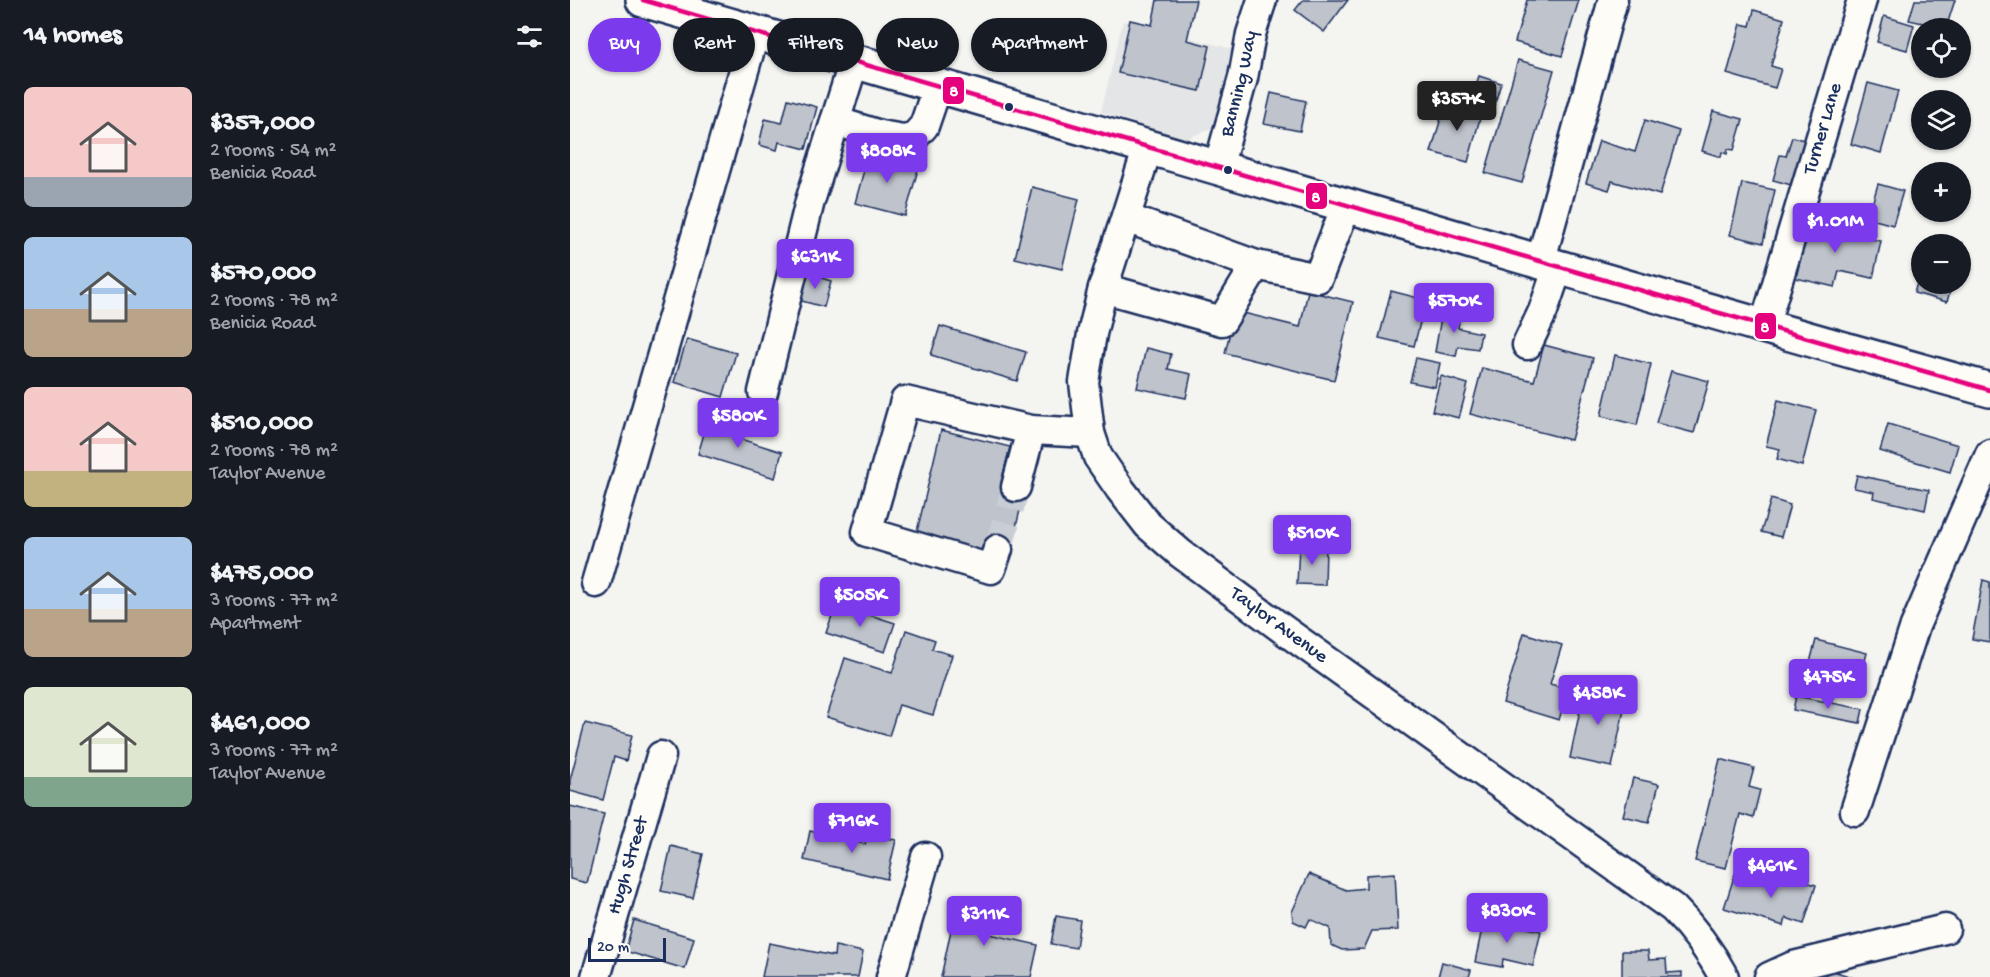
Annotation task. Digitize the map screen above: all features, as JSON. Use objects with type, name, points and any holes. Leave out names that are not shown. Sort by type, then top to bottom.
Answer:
[{"type":"main road","points":[[643,0],[706,18]]},
{"type":"main road","points":[[755,32],[767,36]]},
{"type":"main road","points":[[864,64],[1549,265],[1990,390]]},
{"type":"street","name":"Banning Way","points":[[1218,168],[1243,78],[1251,34],[1262,0]]},
{"type":"street","points":[[1527,345],[1543,311],[1549,265],[1613,0]]},
{"type":"street","name":"Turner Lane","points":[[1764,327],[1862,0]]},
{"type":"street","points":[[596,583],[743,72]]},
{"type":"street","points":[[763,392],[810,201],[851,72]]},
{"type":"street","points":[[835,122],[891,137],[903,139],[915,137],[924,126],[938,85]]},
{"type":"street","name":"Taylor Avenue","points":[[1148,147],[1103,288],[1084,382],[1090,434],[1098,457],[1120,489],[1148,525],[1180,553],[1673,908],[1705,945],[1724,977]]},
{"type":"street","points":[[1126,218],[1256,265],[1318,278],[1346,206]]},
{"type":"street","points":[[1103,288],[1222,321],[1256,265]]},
{"type":"street","points":[[998,549],[991,569],[867,532],[905,401],[1031,430],[1090,434]]},
{"type":"street","points":[[1016,487],[1031,430]]},
{"type":"street","points":[[1855,811],[1915,626],[1990,454]]},
{"type":"street","name":"Hugh Street","points":[[596,977],[661,756]]},
{"type":"street","points":[[891,977],[926,857]]},
{"type":"street","points":[[1769,977],[1793,966],[1945,929]]},
{"type":"shaded area","points":[[1123,21],[1236,50],[1219,125],[1186,139],[1101,112]]},
{"type":"building","points":[[1157,0],[1196,0],[1187,40],[1210,46],[1200,91],[1118,73],[1130,20],[1152,25]]},
{"type":"building","points":[[1303,0],[1348,0],[1324,32],[1295,10]]},
{"type":"building","points":[[1527,0],[1579,0],[1562,56],[1515,42]]},
{"type":"building","points":[[1915,0],[1955,0],[1949,18],[1911,18],[1909,20]]},
{"type":"building","points":[[1754,10],[1784,19],[1771,66],[1781,69],[1775,88],[1727,74],[1741,24],[1750,26]]},
{"type":"building","points":[[1884,16],[1911,24],[1907,50],[1877,42]]},
{"type":"building","points":[[1518,60],[1554,70],[1522,183],[1485,173]]},
{"type":"building","points":[[1479,76],[1501,83],[1494,106],[1471,99]]},
{"type":"building","points":[[1868,83],[1898,91],[1881,153],[1851,144]]},
{"type":"building","points":[[1271,93],[1306,101],[1300,131],[1264,124]]},
{"type":"building","points":[[788,99],[817,107],[806,149],[779,142],[777,150],[759,145],[765,119],[782,123]]},
{"type":"building","points":[[1446,101],[1482,111],[1468,162],[1431,152]]},
{"type":"building","points":[[1713,111],[1743,119],[1734,150],[1728,149],[1727,154],[1722,152],[1721,157],[1702,151]]},
{"type":"building","points":[[1645,120],[1679,131],[1660,195],[1612,181],[1609,190],[1586,183],[1599,141],[1635,152]]},
{"type":"building","points":[[1792,137],[1808,141],[1795,186],[1773,180],[1780,155],[1786,156]]},
{"type":"building","points":[[869,152],[919,166],[905,216],[855,203]]},
{"type":"building","points":[[1742,183],[1775,190],[1763,243],[1730,235]]},
{"type":"building","points":[[1878,184],[1903,191],[1893,225],[1868,218]]},
{"type":"building","points":[[1032,187],[1079,199],[1062,269],[1015,258]]},
{"type":"building","points":[[1810,217],[1839,223],[1837,232],[1881,241],[1873,278],[1839,271],[1835,287],[1796,278]]},
{"type":"building","points":[[806,273],[831,281],[824,307],[798,300]]},
{"type":"building","points":[[1308,291],[1353,302],[1334,380],[1225,353],[1235,311],[1300,327]]},
{"type":"building","points":[[1391,291],[1426,300],[1414,346],[1379,338]]},
{"type":"building","points":[[1918,294],[1949,294],[1947,302]]},
{"type":"building","points":[[1443,306],[1461,309],[1458,328],[1481,333],[1478,349],[1458,346],[1456,356],[1435,352]]},
{"type":"building","points":[[940,326],[1026,352],[1017,381],[931,355]]},
{"type":"building","points":[[687,339],[736,353],[723,397],[674,382]]},
{"type":"building","points":[[1544,345],[1593,358],[1571,440],[1470,414],[1482,368],[1534,381]]},
{"type":"building","points":[[1146,348],[1171,354],[1168,369],[1191,374],[1186,398],[1137,388]]},
{"type":"building","points":[[1615,355],[1651,364],[1637,425],[1601,416]]},
{"type":"building","points":[[1416,358],[1440,363],[1435,387],[1410,382]]},
{"type":"building","points":[[1671,371],[1709,381],[1694,433],[1656,423]]},
{"type":"building","points":[[1441,376],[1468,384],[1459,418],[1432,411]]},
{"type":"building","points":[[1778,400],[1816,410],[1802,466],[1777,459],[1780,449],[1766,446]]},
{"type":"building","points":[[709,417],[741,427],[737,438],[782,452],[775,478],[698,454]]},
{"type":"building","points":[[1888,424],[1958,445],[1950,472],[1880,451]]},
{"type":"building","points":[[941,430],[1010,447],[1001,483],[1025,489],[1010,552],[984,546],[981,556],[915,540]]},
{"type":"building","points":[[1857,475],[1929,490],[1925,510],[1873,498],[1874,492],[1854,488]]},
{"type":"building","points":[[1771,499],[1790,505],[1781,537],[1761,532]]},
{"type":"building","points":[[1299,547],[1326,548],[1325,585],[1297,584]]},
{"type":"building","points":[[1983,580],[1990,582],[1990,642],[1972,639]]},
{"type":"building","points":[[836,604],[895,623],[885,652],[826,633]]},
{"type":"building","points":[[906,630],[935,640],[932,649],[952,655],[933,715],[899,705],[889,736],[826,717],[845,658],[892,673]]},
{"type":"building","points":[[1524,633],[1562,645],[1550,684],[1568,689],[1559,720],[1503,703]]},
{"type":"building","points":[[1816,640],[1867,653],[1857,691],[1806,677]]},
{"type":"building","points":[[1585,686],[1627,695],[1612,767],[1570,758]]},
{"type":"building","points":[[1796,696],[1863,709],[1860,723],[1793,710]]},
{"type":"building","points":[[585,723],[632,735],[626,761],[614,757],[603,800],[570,791],[570,780]]},
{"type":"building","points":[[1720,759],[1754,768],[1749,787],[1760,790],[1753,818],[1740,814],[1726,868],[1695,861]]},
{"type":"building","points":[[1633,778],[1659,784],[1649,822],[1623,816]]},
{"type":"building","points":[[570,806],[604,814],[587,883],[570,879]]},
{"type":"building","points":[[810,831],[865,844],[868,834],[896,840],[887,879],[804,860]]},
{"type":"building","points":[[671,846],[703,854],[693,898],[661,891]]},
{"type":"building","points":[[1395,873],[1398,930],[1372,931],[1364,949],[1342,950],[1331,945],[1330,928],[1310,919],[1306,927],[1293,921],[1292,912],[1309,874],[1346,890],[1366,888],[1366,875]]},
{"type":"building","points":[[1735,874],[1776,887],[1780,874],[1816,885],[1804,924],[1786,918],[1784,926],[1724,908]]},
{"type":"building","points":[[958,897],[992,905],[985,933],[1038,945],[1031,977],[941,977]]},
{"type":"building","points":[[1056,916],[1080,920],[1076,948],[1051,944]]},
{"type":"building","points":[[1484,919],[1541,931],[1533,966],[1503,959],[1502,967],[1475,962]]},
{"type":"building","points":[[634,920],[694,938],[685,969],[625,951]]},
{"type":"building","points":[[769,943],[834,956],[835,946],[863,952],[858,977],[762,977]]},
{"type":"building","points":[[1622,951],[1648,951],[1649,960],[1666,959],[1667,973],[1682,972],[1682,977],[1622,977]]},
{"type":"building","points":[[1442,962],[1471,970],[1469,977],[1438,977]]},
{"type":"building","points":[[1827,969],[1852,977],[1825,977]]},
{"type":"tunnel","points":[[998,549],[1016,487]]},
{"type":"transit line","name":"8","points":[[643,0],[1990,390]]}]
